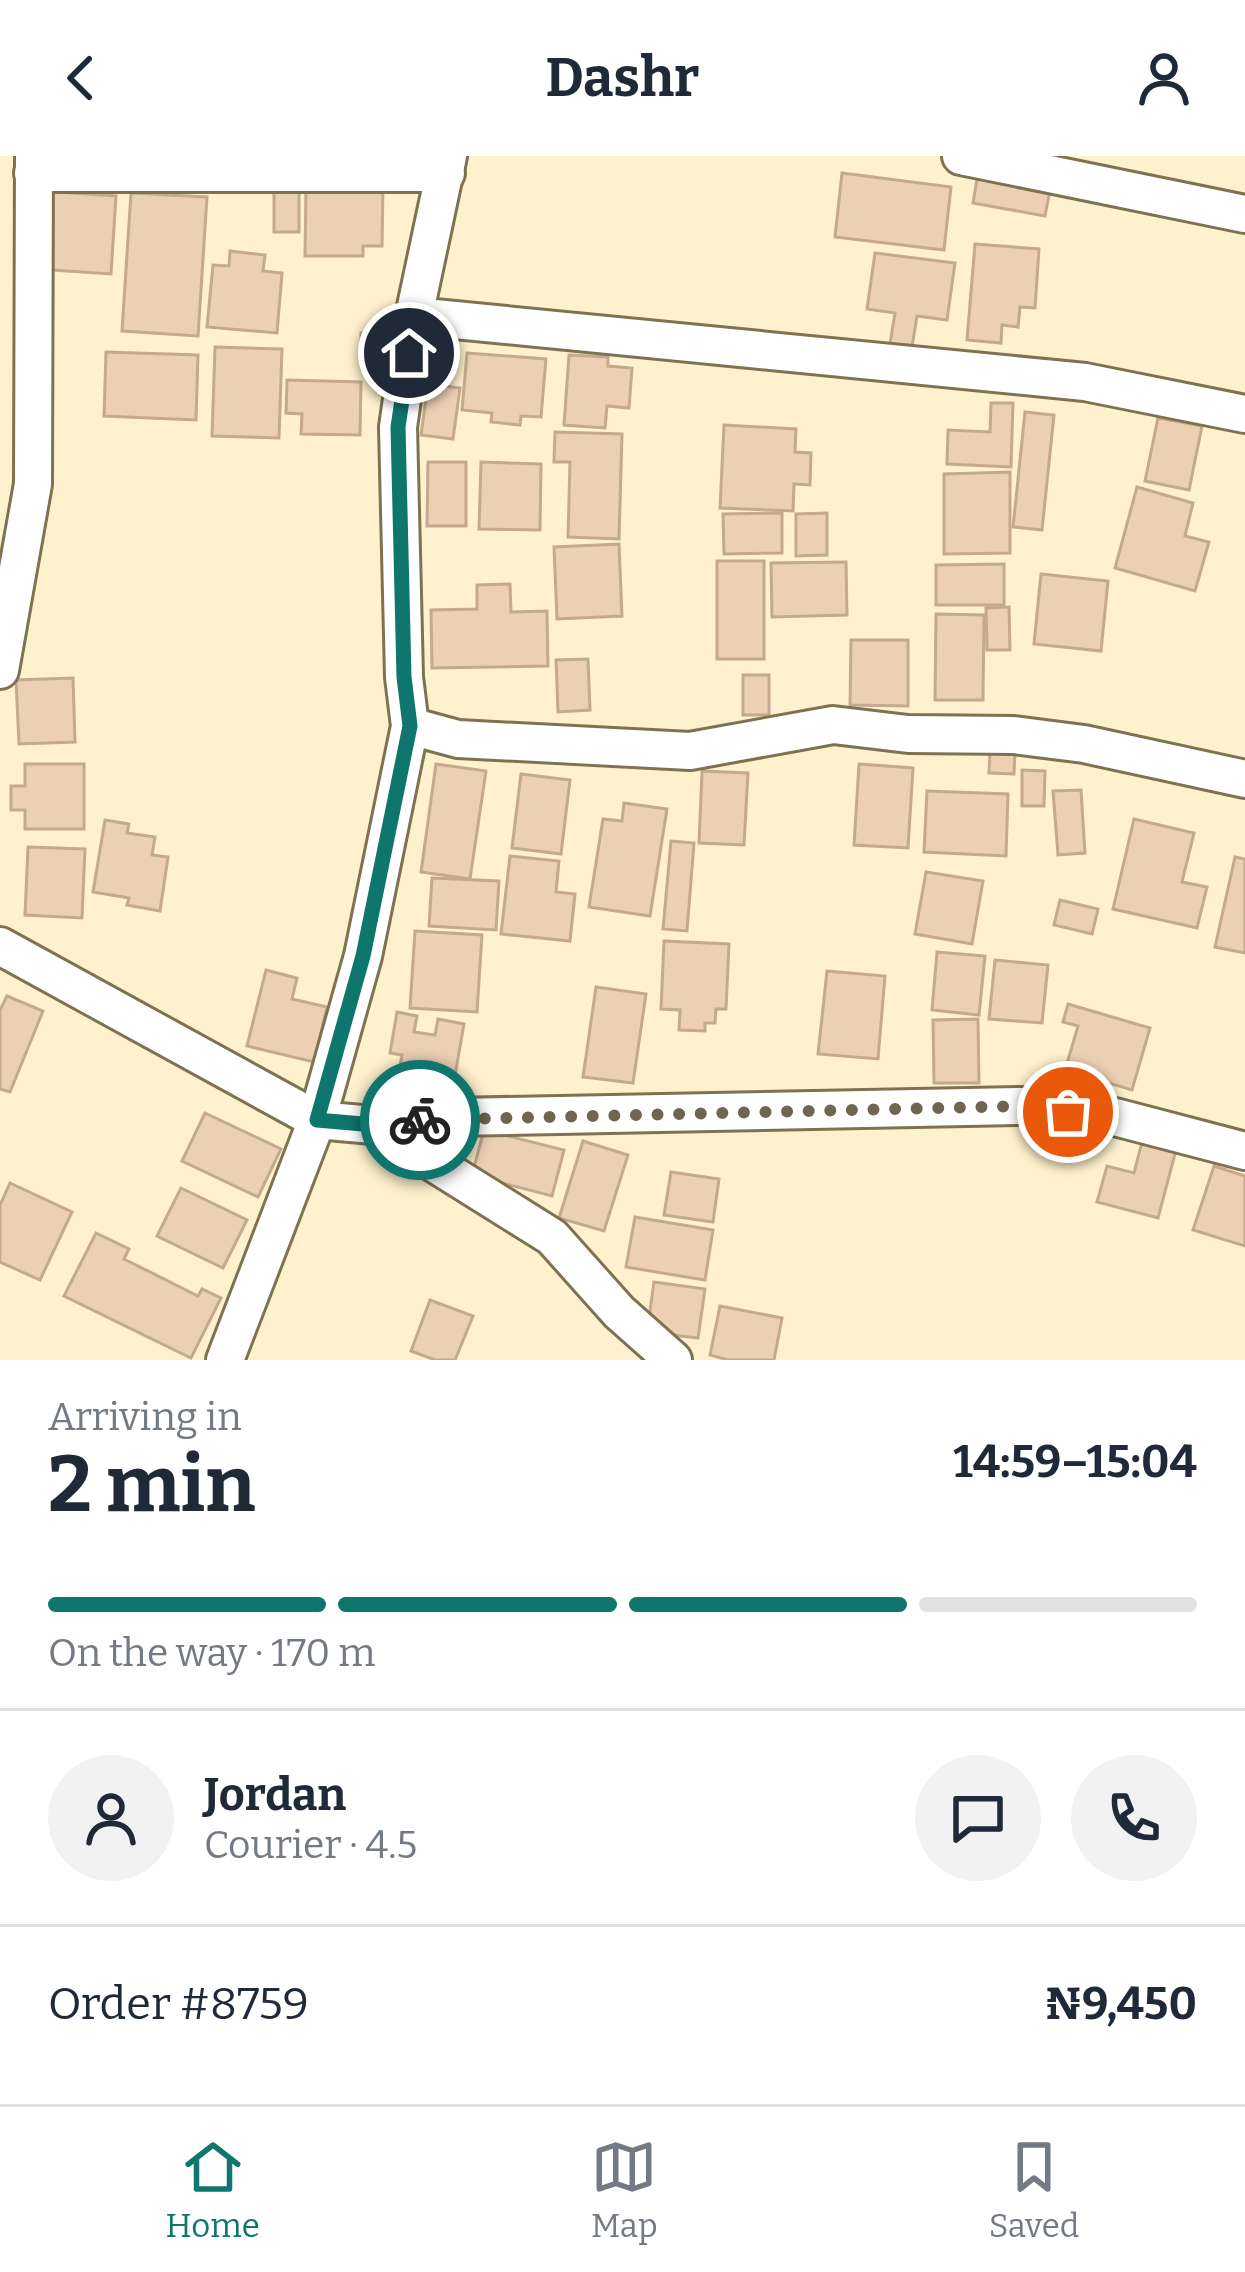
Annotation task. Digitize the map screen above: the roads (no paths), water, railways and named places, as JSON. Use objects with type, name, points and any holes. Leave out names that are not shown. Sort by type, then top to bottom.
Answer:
[{"type":"street","points":[[961,156],[1245,214]]},
{"type":"street","points":[[0,670],[33,484],[33,165],[447,165],[414,316],[398,427],[404,677],[410,726],[363,956],[317,1120],[225,1360]]},
{"type":"street","points":[[414,316],[1085,382],[1245,414]]},
{"type":"street","points":[[410,726],[458,740],[690,751],[833,725],[908,734],[1014,735],[1084,744],[1245,778]]},
{"type":"street","points":[[0,946],[317,1120],[374,1125],[452,1118],[1021,1106],[1115,1118],[1245,1151]]},
{"type":"street","points":[[374,1125],[552,1237],[619,1312],[673,1360]]}]
